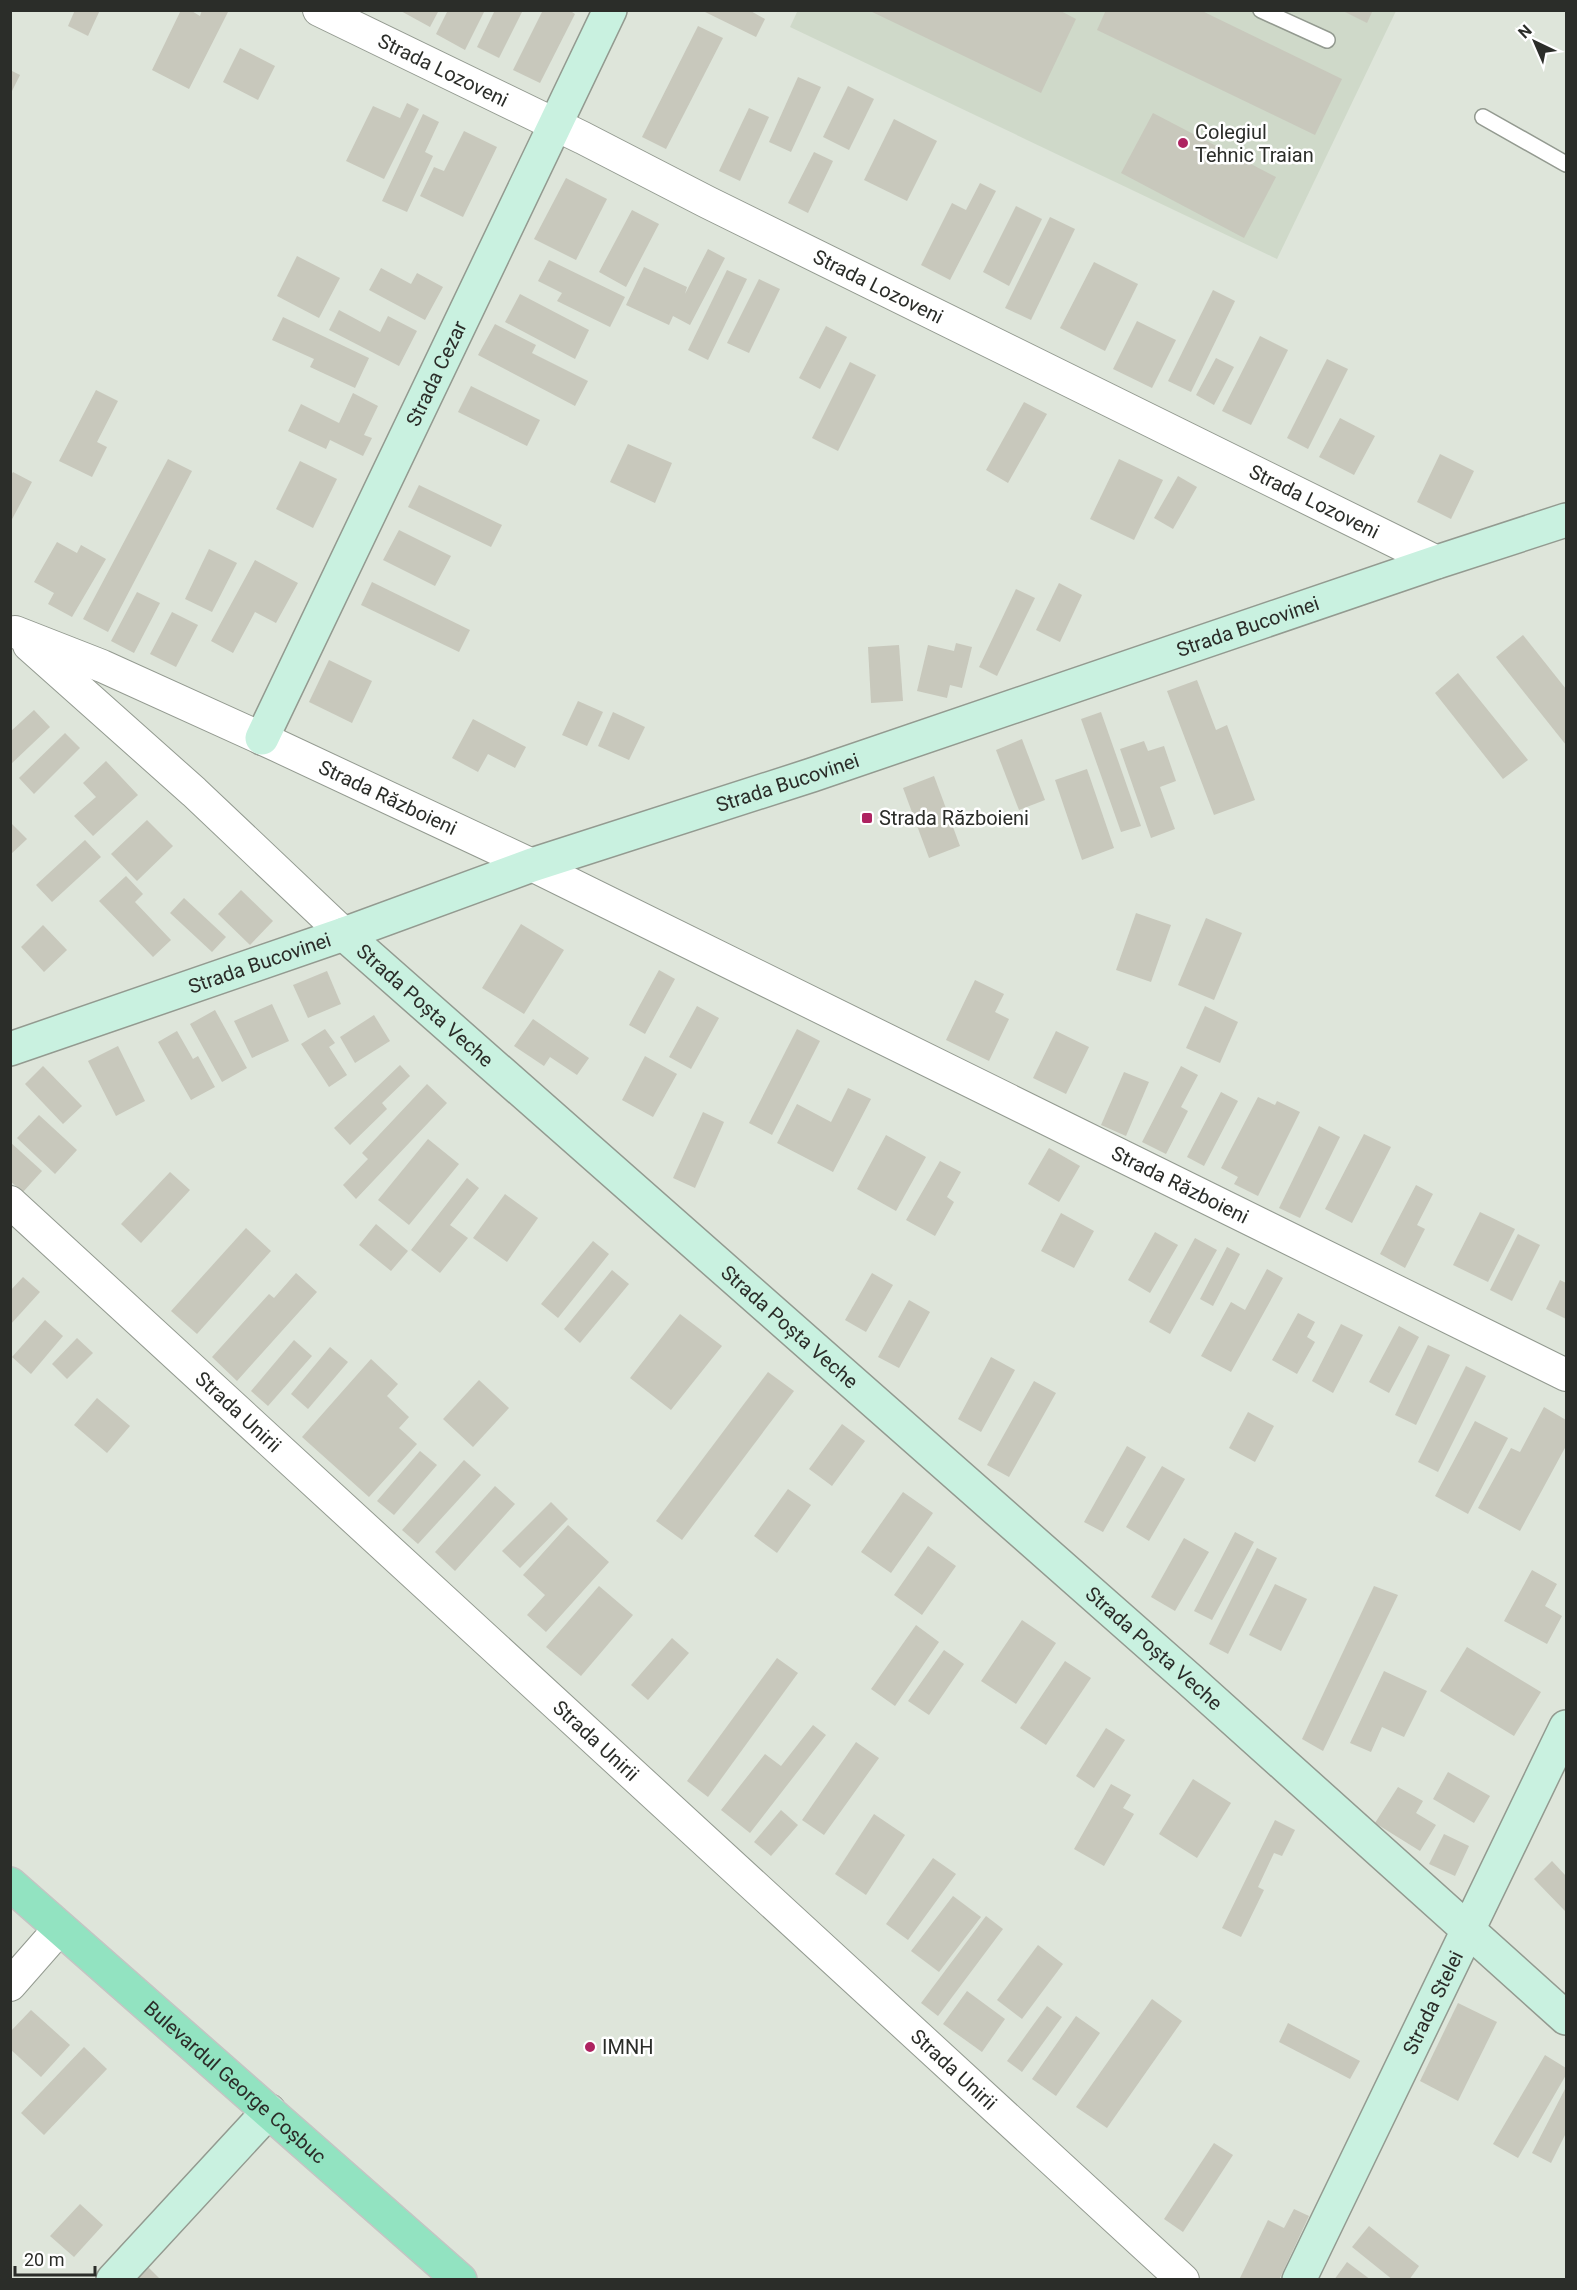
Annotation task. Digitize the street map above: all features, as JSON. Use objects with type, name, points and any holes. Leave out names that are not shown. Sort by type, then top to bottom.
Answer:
[{"type":"main road","name":"Bulevardul George Coșbuc","points":[[10,1884],[460,2280]]},
{"type":"street","name":"Strada Lozoveni","points":[[318,10],[555,124],[728,213],[1437,562]]},
{"type":"street","name":"Strada Cezar","points":[[262,738],[610,10]]},
{"type":"street","name":"Strada Bucovinei","points":[[10,1049],[344,934],[532,865],[812,775],[1566,520]]},
{"type":"street","name":"Strada Războieni","points":[[13,630],[102,666],[262,738],[532,865],[1566,1375]]},
{"type":"street","name":"Strada Poșta Veche","points":[[13,630],[194,792],[344,934],[1468,1928],[1566,2018]]},
{"type":"street","name":"Strada Unirii","points":[[10,1202],[1183,2280]]},
{"type":"street","name":"Strada Stelei","points":[[1299,2280],[1566,1727]]},
{"type":"street","points":[[10,1984],[60,1928]]},
{"type":"street","points":[[113,2280],[270,2111]]},
{"type":"lane","points":[[1261,10],[1327,40]]},
{"type":"lane","points":[[1483,117],[1566,164]]},
{"type":"shaded area","name":"Colegiul Tehnic Traian","points":[[798,10],[1396,11],[1277,259],[790,27]]},
{"type":"building","points":[[75,10],[100,10],[88,36],[68,26]]},
{"type":"building","points":[[181,10],[190,10],[200,16],[202,10],[228,12],[189,89],[152,70]]},
{"type":"building","points":[[399,10],[439,10],[430,27]]},
{"type":"building","points":[[448,10],[485,10],[465,50],[436,34]]},
{"type":"building","points":[[495,10],[523,10],[499,58],[477,47]]},
{"type":"building","points":[[543,10],[569,10],[575,14],[540,83],[513,70]]},
{"type":"building","points":[[701,10],[749,10],[765,19],[756,37]]},
{"type":"building","points":[[868,10],[1059,10],[1076,19],[1041,93]]},
{"type":"building","points":[[1106,10],[1200,10],[1342,79],[1315,135],[1097,30]]},
{"type":"building","points":[[1341,10],[1373,10],[1367,23]]},
{"type":"building","points":[[698,26],[723,38],[666,149],[642,137]]},
{"type":"building","points":[[240,48],[275,66],[258,100],[223,82]]},
{"type":"building","points":[[10,70],[20,75],[10,95]]},
{"type":"building","points":[[798,77],[821,87],[791,152],[769,142]]},
{"type":"building","points":[[848,86],[874,99],[849,150],[823,137]]},
{"type":"building","points":[[407,103],[419,109],[384,179],[346,161],[373,106],[400,118]]},
{"type":"building","points":[[749,108],[769,117],[740,181],[719,171]]},
{"type":"building","points":[[1153,113],[1276,177],[1244,238],[1121,173]]},
{"type":"building","points":[[423,114],[439,122],[425,152],[433,156],[407,212],[382,201]]},
{"type":"building","points":[[894,119],[937,141],[907,201],[864,180]]},
{"type":"building","points":[[464,131],[497,147],[463,217],[420,196],[434,167],[444,171]]},
{"type":"building","points":[[814,152],[833,161],[808,213],[788,203]]},
{"type":"building","points":[[566,178],[607,199],[576,260],[534,239]]},
{"type":"building","points":[[980,183],[996,191],[950,280],[921,265],[952,203],[966,210]]},
{"type":"building","points":[[1016,206],[1042,219],[1009,286],[983,272]]},
{"type":"building","points":[[632,210],[659,224],[626,287],[599,272]]},
{"type":"building","points":[[1050,217],[1075,229],[1031,320],[1005,308]]},
{"type":"building","points":[[708,249],[725,258],[690,325],[673,316],[669,325],[626,305],[644,267],[687,287],[685,294]]},
{"type":"building","points":[[297,256],[340,278],[319,318],[277,296]]},
{"type":"building","points":[[549,260],[625,297],[610,327],[557,301],[562,293],[538,281]]},
{"type":"building","points":[[1094,262],[1138,284],[1105,351],[1060,328]]},
{"type":"building","points":[[381,268],[411,284],[417,273],[443,287],[425,320],[369,290]]},
{"type":"building","points":[[727,270],[747,279],[708,360],[688,350]]},
{"type":"building","points":[[759,279],[780,289],[749,353],[727,343]]},
{"type":"building","points":[[1213,290],[1235,301],[1191,392],[1168,381]]},
{"type":"building","points":[[520,294],[589,330],[575,359],[505,322]]},
{"type":"building","points":[[339,310],[380,332],[388,316],[417,331],[399,366],[329,330]]},
{"type":"building","points":[[283,317],[369,358],[355,388],[310,367],[314,359],[272,340]]},
{"type":"building","points":[[1137,321],[1176,340],[1152,388],[1113,369]]},
{"type":"building","points":[[495,324],[536,345],[532,353],[588,381],[575,406],[478,355]]},
{"type":"building","points":[[826,326],[847,337],[820,389],[799,378]]},
{"type":"building","points":[[1260,336],[1288,350],[1251,425],[1222,411]]},
{"type":"building","points":[[1216,358],[1234,367],[1214,405],[1196,395]]},
{"type":"building","points":[[1327,359],[1348,369],[1308,449],[1287,438]]},
{"type":"building","points":[[850,362],[876,375],[838,451],[812,438]]},
{"type":"building","points":[[471,386],[540,420],[527,446],[458,412]]},
{"type":"building","points":[[96,390],[118,401],[97,442],[107,447],[92,477],[59,461]]},
{"type":"building","points":[[353,393],[378,406],[364,435],[372,438],[363,456],[330,440],[326,449],[288,431],[301,404],[339,423]]},
{"type":"building","points":[[1024,402],[1047,414],[1008,483],[986,470]]},
{"type":"building","points":[[1340,418],[1375,436],[1354,475],[1319,457]]},
{"type":"building","points":[[628,444],[672,463],[655,503],[610,482]]},
{"type":"building","points":[[1440,454],[1474,471],[1451,519],[1417,502]]},
{"type":"building","points":[[168,459],[192,471],[108,632],[83,619]]},
{"type":"building","points":[[1119,459],[1163,480],[1134,540],[1090,519]]},
{"type":"building","points":[[300,461],[337,479],[313,528],[276,509]]},
{"type":"building","points":[[13,472],[32,482],[10,523],[10,477]]},
{"type":"building","points":[[1178,476],[1197,487],[1173,529],[1154,518]]},
{"type":"building","points":[[419,485],[502,525],[491,547],[408,507]]},
{"type":"building","points":[[399,530],[451,556],[435,586],[383,560]]},
{"type":"building","points":[[57,542],[77,553],[81,545],[106,559],[72,617],[48,604],[54,593],[34,582]]},
{"type":"building","points":[[209,549],[237,563],[212,612],[185,599]]},
{"type":"building","points":[[255,560],[298,583],[276,623],[255,612],[233,653],[211,641]]},
{"type":"building","points":[[372,582],[470,630],[459,652],[361,605]]},
{"type":"building","points":[[1059,583],[1082,595],[1060,642],[1036,630]]},
{"type":"building","points":[[1016,589],[1035,598],[997,676],[979,667]]},
{"type":"building","points":[[137,592],[160,603],[134,653],[111,641]]},
{"type":"building","points":[[172,612],[198,625],[176,667],[150,654]]},
{"type":"building","points":[[1523,635],[1566,689],[1566,745],[1496,657]]},
{"type":"building","points":[[956,643],[972,647],[962,688],[950,685],[947,698],[917,691],[928,645],[954,651]]},
{"type":"building","points":[[899,645],[903,701],[871,703],[868,647]]},
{"type":"building","points":[[329,660],[372,681],[352,723],[309,702]]},
{"type":"building","points":[[1458,673],[1528,760],[1503,779],[1435,693]]},
{"type":"building","points":[[1197,680],[1216,730],[1227,725],[1255,800],[1214,815],[1167,691]]},
{"type":"building","points":[[578,701],[603,712],[587,746],[562,735]]},
{"type":"building","points":[[34,710],[50,727],[10,765],[10,732]]},
{"type":"building","points":[[613,712],[645,727],[629,760],[598,746]]},
{"type":"building","points":[[1101,712],[1141,826],[1121,832],[1081,719]]},
{"type":"building","points":[[473,719],[526,747],[515,768],[488,754],[478,772],[452,758]]},
{"type":"building","points":[[65,733],[80,748],[34,794],[19,778]]},
{"type":"building","points":[[1022,739],[1045,800],[1019,810],[996,750]]},
{"type":"building","points":[[1144,741],[1148,751],[1164,746],[1176,781],[1160,787],[1175,829],[1151,838],[1120,749]]},
{"type":"building","points":[[106,761],[138,795],[93,836],[74,816],[96,797],[83,783]]},
{"type":"building","points":[[1087,769],[1114,848],[1082,860],[1055,780]]},
{"type":"building","points":[[934,776],[960,846],[929,858],[903,788]]},
{"type":"building","points":[[147,820],[173,846],[137,881],[111,854]]},
{"type":"building","points":[[10,822],[27,839],[10,855]]},
{"type":"building","points":[[85,840],[101,857],[52,902],[36,885]]},
{"type":"building","points":[[126,876],[143,894],[135,902],[171,940],[153,957],[99,901]]},
{"type":"building","points":[[241,890],[273,921],[250,945],[218,914]]},
{"type":"building","points":[[184,898],[226,937],[212,952],[170,913]]},
{"type":"building","points":[[1136,913],[1171,925],[1151,982],[1116,970]]},
{"type":"building","points":[[1206,918],[1242,933],[1214,1000],[1178,985]]},
{"type":"building","points":[[521,924],[564,950],[524,1014],[482,988]]},
{"type":"building","points":[[43,925],[67,950],[44,972],[21,947]]},
{"type":"building","points":[[659,970],[675,979],[645,1034],[629,1025]]},
{"type":"building","points":[[327,971],[341,1004],[308,1018],[293,985]]},
{"type":"building","points":[[975,980],[1004,994],[995,1012],[1009,1019],[989,1061],[946,1040]]},
{"type":"building","points":[[272,1004],[289,1041],[252,1058],[234,1021]]},
{"type":"building","points":[[697,1006],[719,1018],[691,1069],[669,1057]]},
{"type":"building","points":[[1205,1006],[1238,1022],[1220,1063],[1186,1048]]},
{"type":"building","points":[[215,1010],[247,1068],[222,1082],[190,1024]]},
{"type":"building","points":[[374,1015],[390,1041],[355,1063],[340,1037]]},
{"type":"building","points":[[533,1019],[589,1058],[577,1075],[550,1057],[544,1066],[514,1046]]},
{"type":"building","points":[[325,1029],[335,1043],[329,1047],[347,1075],[329,1087],[301,1044]]},
{"type":"building","points":[[797,1029],[820,1041],[772,1135],[749,1123]]},
{"type":"building","points":[[177,1031],[193,1059],[198,1056],[215,1087],[191,1100],[158,1042]]},
{"type":"building","points":[[1056,1031],[1089,1047],[1066,1094],[1033,1078]]},
{"type":"building","points":[[118,1046],[145,1101],[116,1116],[88,1061]]},
{"type":"building","points":[[645,1056],[677,1074],[653,1117],[622,1100]]},
{"type":"building","points":[[400,1065],[410,1076],[382,1103],[387,1109],[350,1145],[334,1128]]},
{"type":"building","points":[[43,1066],[82,1106],[63,1124],[25,1084]]},
{"type":"building","points":[[1181,1066],[1198,1075],[1181,1107],[1188,1111],[1166,1154],[1142,1142]]},
{"type":"building","points":[[1124,1072],[1149,1082],[1126,1136],[1101,1125]]},
{"type":"building","points":[[427,1084],[447,1103],[356,1199],[343,1185],[368,1159],[362,1153]]},
{"type":"building","points":[[848,1088],[871,1099],[833,1172],[777,1143],[797,1104],[831,1122]]},
{"type":"building","points":[[1221,1092],[1238,1101],[1204,1166],[1187,1157]]},
{"type":"building","points":[[1258,1097],[1275,1105],[1277,1101],[1300,1112],[1258,1196],[1234,1184],[1238,1177],[1221,1168]]},
{"type":"building","points":[[703,1112],[724,1122],[695,1188],[673,1178]]},
{"type":"building","points":[[39,1115],[77,1150],[55,1174],[17,1138]]},
{"type":"building","points":[[1319,1126],[1340,1137],[1300,1218],[1279,1208]]},
{"type":"building","points":[[1364,1134],[1391,1147],[1352,1223],[1325,1209]]},
{"type":"building","points":[[886,1135],[926,1157],[896,1211],[857,1189]]},
{"type":"building","points":[[428,1139],[459,1164],[409,1225],[378,1200]]},
{"type":"building","points":[[10,1142],[42,1171],[23,1192],[10,1181]]},
{"type":"building","points":[[1049,1148],[1080,1166],[1059,1202],[1028,1184]]},
{"type":"building","points":[[940,1161],[961,1172],[947,1197],[954,1202],[935,1236],[906,1220]]},
{"type":"building","points":[[170,1172],[190,1190],[141,1243],[121,1224]]},
{"type":"building","points":[[467,1178],[479,1188],[450,1225],[468,1238],[440,1273],[411,1250]]},
{"type":"building","points":[[1416,1185],[1433,1194],[1417,1225],[1425,1229],[1405,1268],[1380,1254]]},
{"type":"building","points":[[505,1194],[538,1218],[507,1262],[473,1238]]},
{"type":"building","points":[[1480,1212],[1515,1229],[1488,1282],[1453,1265]]},
{"type":"building","points":[[1061,1213],[1094,1231],[1074,1268],[1041,1251]]},
{"type":"building","points":[[376,1224],[408,1251],[391,1271],[359,1245]]},
{"type":"building","points":[[246,1228],[271,1251],[197,1334],[171,1311]]},
{"type":"building","points":[[1155,1232],[1178,1245],[1150,1293],[1128,1280]]},
{"type":"building","points":[[1518,1234],[1540,1245],[1512,1301],[1490,1290]]},
{"type":"building","points":[[1195,1238],[1217,1250],[1170,1334],[1149,1322]]},
{"type":"building","points":[[593,1241],[609,1254],[558,1318],[541,1304]]},
{"type":"building","points":[[1227,1247],[1240,1254],[1213,1306],[1200,1299]]},
{"type":"building","points":[[1267,1269],[1283,1278],[1231,1372],[1201,1356],[1231,1302],[1245,1310]]},
{"type":"building","points":[[612,1270],[629,1284],[580,1343],[564,1329]]},
{"type":"building","points":[[296,1273],[317,1292],[237,1381],[212,1357],[269,1294],[274,1298]]},
{"type":"building","points":[[872,1273],[893,1285],[866,1332],[845,1320]]},
{"type":"building","points":[[23,1277],[40,1292],[10,1325],[10,1291]]},
{"type":"building","points":[[1560,1280],[1566,1283],[1566,1319],[1546,1309]]},
{"type":"building","points":[[909,1300],[930,1312],[899,1368],[878,1357]]},
{"type":"building","points":[[1298,1313],[1315,1322],[1307,1337],[1315,1342],[1297,1374],[1272,1360]]},
{"type":"building","points":[[680,1314],[722,1346],[671,1410],[630,1378]]},
{"type":"building","points":[[45,1320],[63,1336],[31,1374],[12,1357]]},
{"type":"building","points":[[1341,1324],[1363,1335],[1333,1393],[1312,1381]]},
{"type":"building","points":[[1399,1326],[1419,1337],[1389,1393],[1369,1382]]},
{"type":"building","points":[[77,1338],[93,1353],[67,1379],[52,1364]]},
{"type":"building","points":[[294,1340],[312,1356],[268,1406],[251,1391]]},
{"type":"building","points":[[1428,1345],[1450,1355],[1416,1425],[1395,1415]]},
{"type":"building","points":[[330,1347],[348,1362],[308,1409],[291,1394]]},
{"type":"building","points":[[991,1357],[1015,1370],[981,1432],[958,1419]]},
{"type":"building","points":[[371,1359],[398,1384],[387,1396],[409,1417],[399,1428],[417,1444],[369,1497],[302,1437]]},
{"type":"building","points":[[1466,1366],[1486,1376],[1438,1472],[1418,1462]]},
{"type":"building","points":[[768,1372],[794,1391],[682,1540],[656,1521]]},
{"type":"building","points":[[479,1380],[509,1408],[473,1447],[443,1419]]},
{"type":"building","points":[[1034,1381],[1056,1393],[1009,1477],[987,1465]]},
{"type":"building","points":[[97,1398],[130,1426],[107,1453],[74,1425]]},
{"type":"building","points":[[1544,1407],[1566,1420],[1566,1446],[1520,1531],[1478,1508],[1511,1448],[1520,1452]]},
{"type":"building","points":[[1248,1412],[1274,1426],[1255,1462],[1229,1448]]},
{"type":"building","points":[[1475,1421],[1508,1438],[1468,1514],[1435,1496]]},
{"type":"building","points":[[842,1424],[865,1441],[832,1486],[809,1469]]},
{"type":"building","points":[[1127,1446],[1146,1457],[1103,1532],[1084,1522]]},
{"type":"building","points":[[420,1451],[437,1465],[394,1515],[377,1501]]},
{"type":"building","points":[[464,1460],[481,1475],[418,1544],[402,1530]]},
{"type":"building","points":[[1162,1466],[1185,1479],[1149,1541],[1126,1527]]},
{"type":"building","points":[[495,1486],[515,1504],[455,1571],[435,1552]]},
{"type":"building","points":[[788,1489],[811,1505],[777,1553],[754,1536]]},
{"type":"building","points":[[903,1492],[933,1513],[891,1573],[861,1552]]},
{"type":"building","points":[[551,1502],[568,1519],[520,1568],[502,1551]]},
{"type":"building","points":[[568,1525],[609,1562],[546,1632],[527,1615],[545,1595],[523,1575]]},
{"type":"building","points":[[1235,1532],[1254,1542],[1212,1620],[1194,1611]]},
{"type":"building","points":[[1184,1538],[1209,1552],[1175,1611],[1151,1597]]},
{"type":"building","points":[[928,1546],[956,1566],[922,1615],[894,1595]]},
{"type":"building","points":[[1257,1548],[1277,1558],[1228,1654],[1209,1644]]},
{"type":"building","points":[[1532,1570],[1557,1584],[1545,1606],[1562,1616],[1547,1644],[1504,1621]]},
{"type":"building","points":[[1275,1584],[1307,1599],[1281,1651],[1249,1635]]},
{"type":"building","points":[[599,1586],[633,1615],[581,1676],[546,1647]]},
{"type":"building","points":[[1374,1586],[1398,1595],[1323,1751],[1302,1739]]},
{"type":"building","points":[[1022,1620],[1056,1643],[1016,1704],[981,1681]]},
{"type":"building","points":[[916,1625],[939,1642],[895,1706],[871,1689]]},
{"type":"building","points":[[672,1638],[689,1653],[648,1700],[631,1685]]},
{"type":"building","points":[[1467,1647],[1541,1692],[1514,1736],[1440,1691]]},
{"type":"building","points":[[944,1650],[964,1664],[929,1715],[908,1701]]},
{"type":"building","points":[[777,1658],[798,1673],[708,1797],[687,1781]]},
{"type":"building","points":[[1065,1661],[1091,1678],[1046,1745],[1020,1728]]},
{"type":"building","points":[[1384,1671],[1427,1691],[1404,1737],[1382,1727],[1371,1752],[1350,1743]]},
{"type":"building","points":[[813,1725],[826,1735],[750,1833],[721,1810],[765,1754],[781,1766]]},
{"type":"building","points":[[1106,1728],[1125,1740],[1094,1788],[1076,1776]]},
{"type":"building","points":[[856,1742],[879,1758],[824,1835],[802,1820]]},
{"type":"building","points":[[1448,1772],[1490,1796],[1474,1823],[1433,1799]]},
{"type":"building","points":[[1193,1779],[1231,1803],[1197,1858],[1159,1834]]},
{"type":"building","points":[[1111,1784],[1131,1795],[1123,1808],[1134,1814],[1104,1866],[1074,1849]]},
{"type":"building","points":[[1398,1787],[1423,1801],[1416,1813],[1436,1825],[1420,1851],[1375,1823]]},
{"type":"building","points":[[781,1810],[798,1825],[771,1856],[754,1842]]},
{"type":"building","points":[[874,1814],[905,1835],[866,1895],[835,1874]]},
{"type":"building","points":[[1275,1820],[1295,1830],[1282,1856],[1274,1853],[1258,1887],[1264,1890],[1241,1937],[1222,1928]]},
{"type":"building","points":[[1444,1834],[1469,1846],[1455,1876],[1429,1864]]},
{"type":"building","points":[[933,1858],[956,1874],[908,1940],[886,1924]]},
{"type":"building","points":[[1552,1861],[1566,1876],[1566,1912],[1534,1879]]},
{"type":"building","points":[[953,1896],[981,1917],[939,1972],[911,1951]]},
{"type":"building","points":[[986,1916],[1003,1929],[938,2016],[921,2003]]},
{"type":"building","points":[[1038,1945],[1063,1964],[1022,2019],[997,2000]]},
{"type":"building","points":[[967,1991],[1005,2019],[982,2052],[943,2024]]},
{"type":"building","points":[[1152,1999],[1182,2021],[1107,2128],[1076,2107]]},
{"type":"building","points":[[1458,2003],[1497,2022],[1458,2101],[1420,2081]]},
{"type":"building","points":[[1047,2006],[1062,2017],[1022,2072],[1007,2061]]},
{"type":"building","points":[[31,2010],[70,2045],[41,2077],[10,2049],[10,2032]]},
{"type":"building","points":[[1076,2016],[1100,2033],[1056,2096],[1032,2079]]},
{"type":"building","points":[[1288,2023],[1360,2061],[1350,2079],[1279,2042]]},
{"type":"building","points":[[84,2047],[107,2069],[44,2135],[21,2113]]},
{"type":"building","points":[[1545,2055],[1566,2068],[1566,2075],[1518,2158],[1493,2144]]},
{"type":"building","points":[[1566,2087],[1566,2133],[1551,2163],[1532,2153]]},
{"type":"building","points":[[1214,2143],[1233,2155],[1183,2232],[1164,2219]]},
{"type":"building","points":[[80,2204],[103,2225],[74,2257],[50,2236]]},
{"type":"building","points":[[1294,2209],[1309,2216],[1279,2280],[1239,2280],[1268,2220],[1284,2228]]},
{"type":"building","points":[[1369,2226],[1419,2266],[1409,2280],[1393,2280],[1352,2247]]},
{"type":"building","points":[[1347,2262],[1371,2280],[1334,2280]]},
{"type":"building","points":[[146,2265],[161,2280],[133,2280]]},
{"type":"place","name":"Colegiul Tehnic Traian","points":[[1183,143]]},
{"type":"place","name":"Strada Războieni","points":[[867,818]]},
{"type":"place","name":"IMNH","points":[[590,2047]]}]
